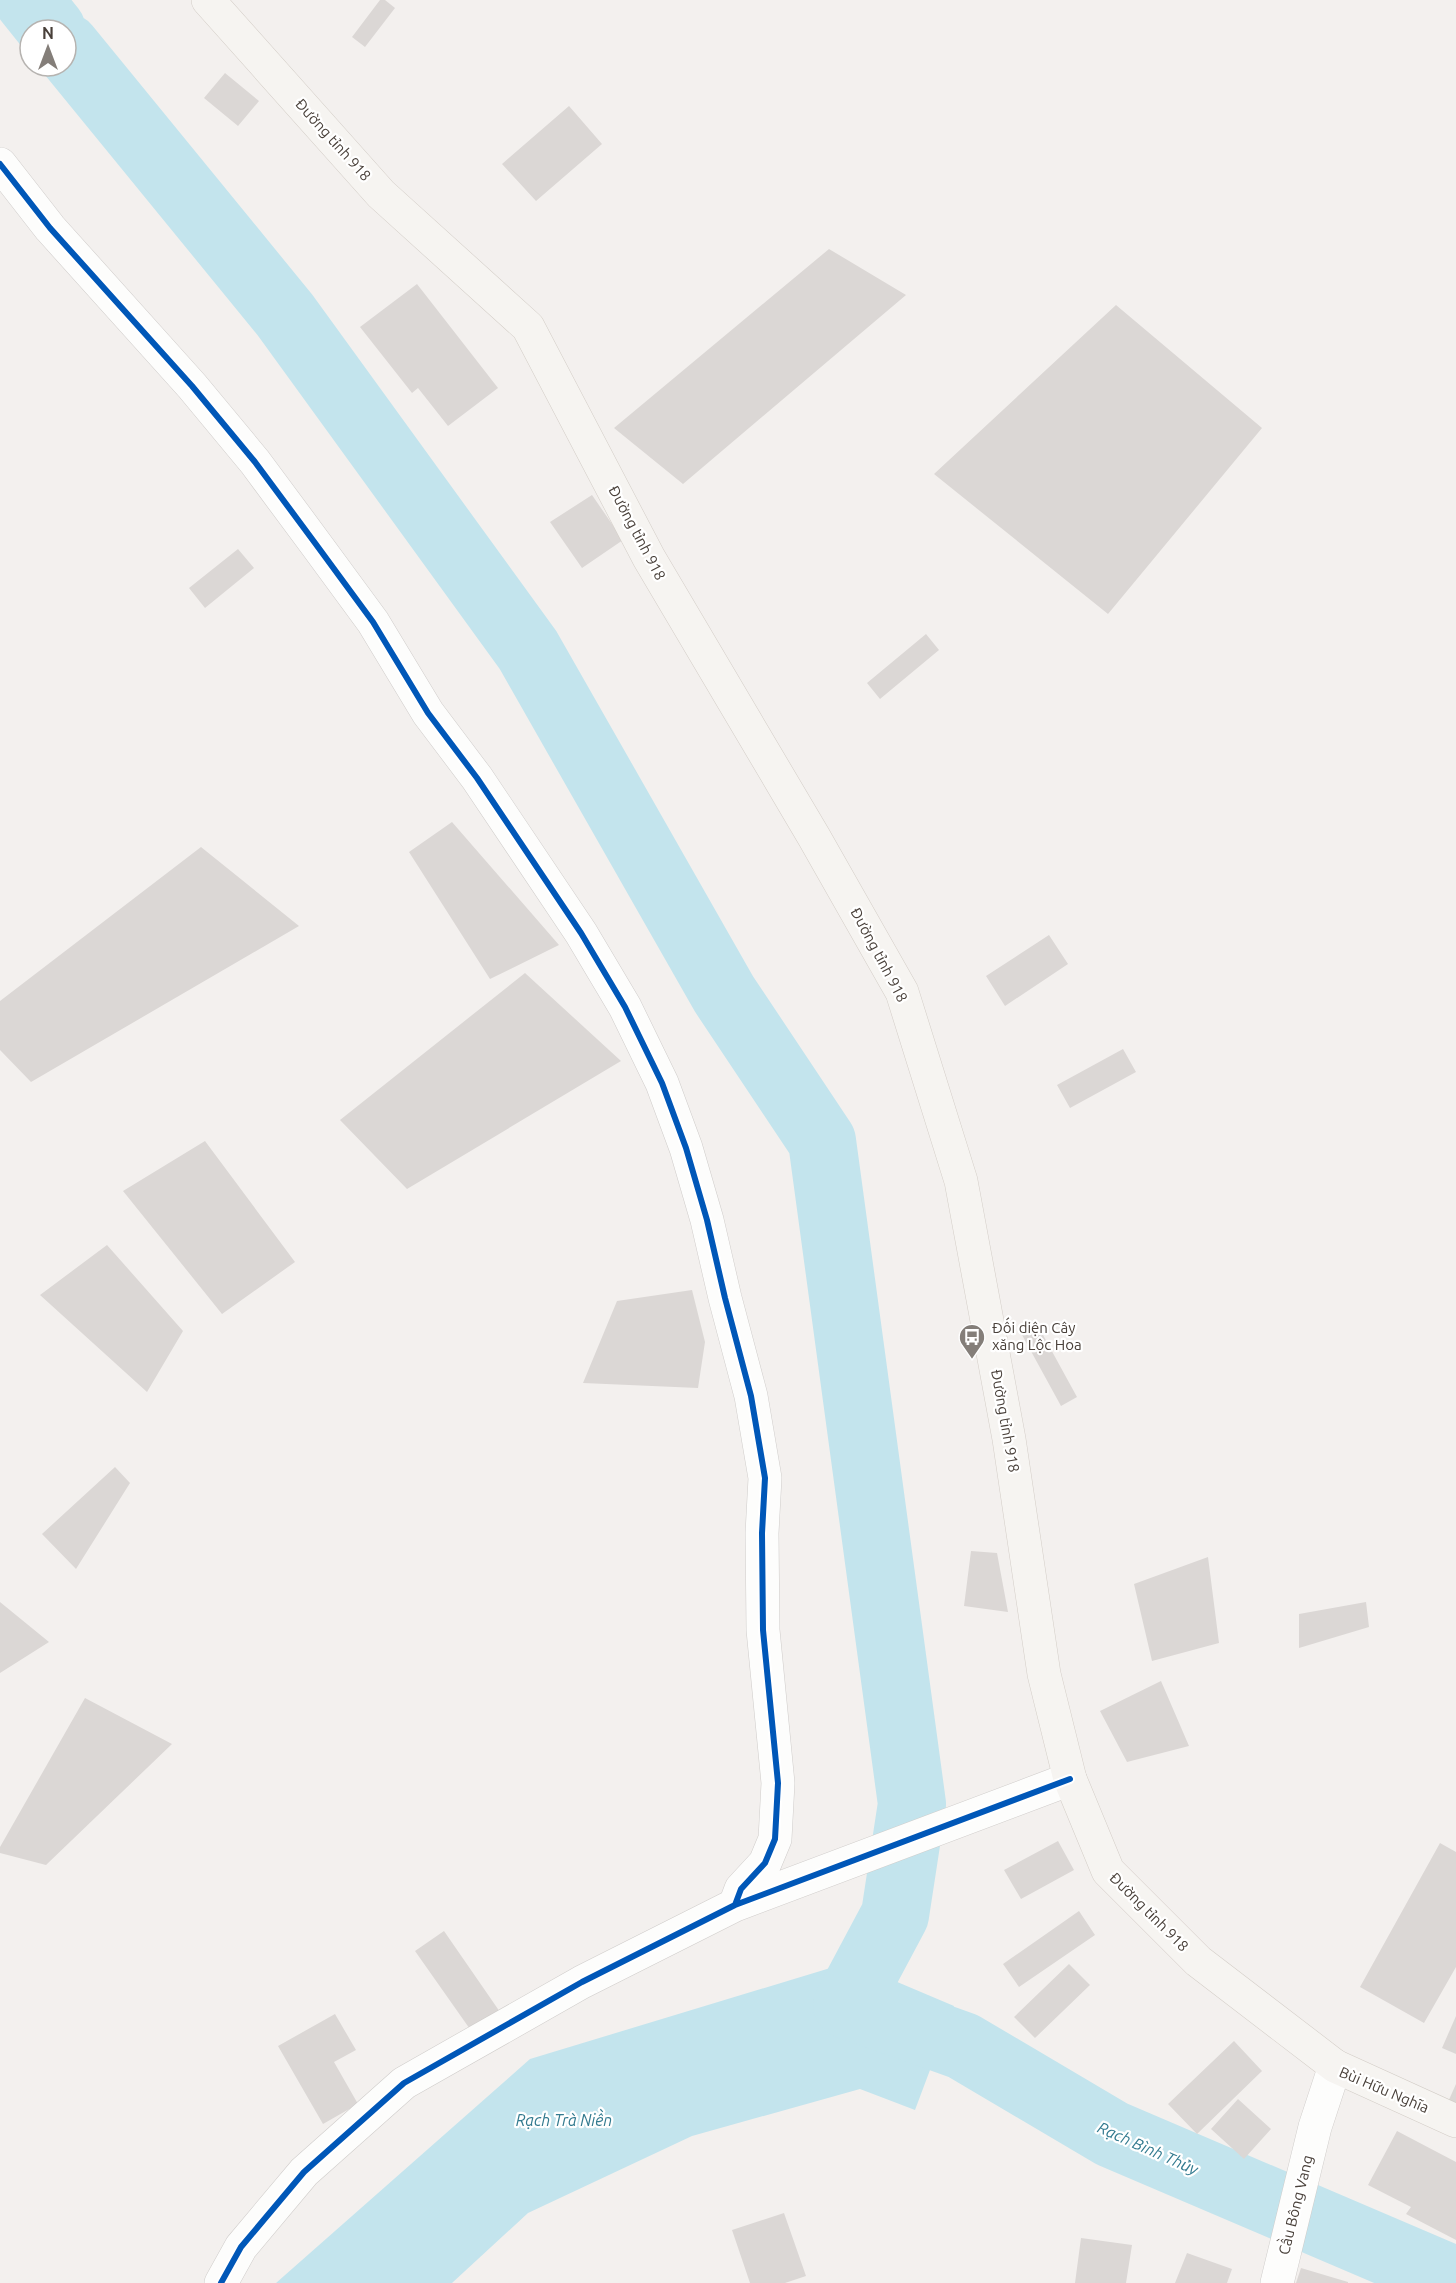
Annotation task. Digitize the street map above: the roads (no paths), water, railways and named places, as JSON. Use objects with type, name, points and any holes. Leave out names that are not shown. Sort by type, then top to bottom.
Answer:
[{"type":"main road","name":"Đường tỉnh 918","points":[[208,0],[381,194],[528,327],[649,558],[814,837],[902,992],[961,1181],[1009,1439],[1044,1674],[1070,1779],[1108,1871],[1198,1961],[1335,2066]]},
{"type":"main road","name":"Bùi Hữu Nghĩa","points":[[1335,2066],[1456,2121]]},
{"type":"street","points":[[0,164],[50,228],[192,386],[255,462],[366,614],[428,713],[477,778],[581,933],[625,1007],[662,1083],[687,1148],[708,1220],[725,1298],[751,1396],[765,1478],[762,1533],[763,1630],[778,1783],[775,1839],[765,1863],[741,1890],[735,1905]]},
{"type":"street","points":[[221,2283],[241,2247],[304,2172],[404,2083],[582,1982],[735,1905],[1070,1779]]},
{"type":"street","name":"Bùi Hữu Nghĩa","points":[[1315,2127],[1335,2066]]},
{"type":"street","name":"Cầu Bông Vang","points":[[1277,2283],[1315,2127]]},
{"type":"water","name":"Rạch Trà Niền","points":[[850,1962],[954,2006],[915,2110],[860,2089],[692,2136],[528,2213],[452,2283],[276,2283],[530,2059]]},
{"type":"waterway","points":[[28,0],[42,18]]},
{"type":"waterway","points":[[78,62],[285,315],[528,650],[724,994],[822,1141],[912,1804],[895,1915],[847,2005]]},
{"type":"waterway","name":"Rạch Bình Thủy","points":[[854,2007],[963,2046],[1112,2134],[1456,2281]]},
{"type":"place","name":"Đối diện Cây xăng Lộc Hoa","points":[[972,1360]]}]
